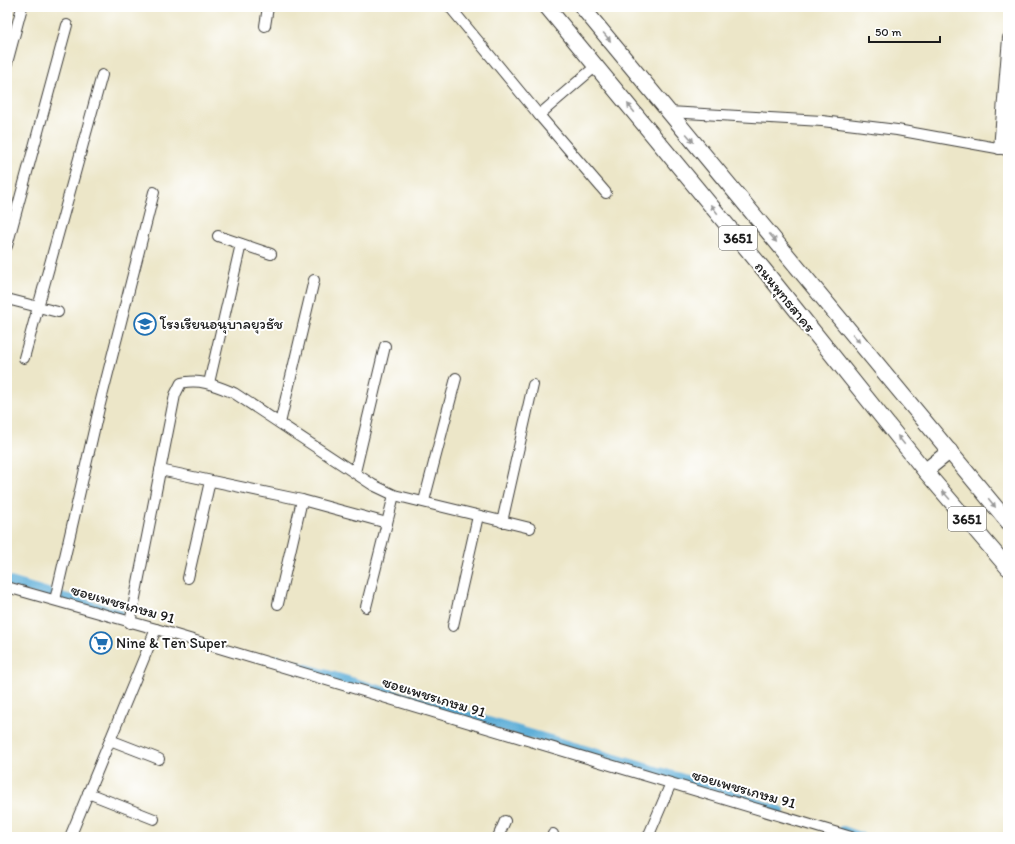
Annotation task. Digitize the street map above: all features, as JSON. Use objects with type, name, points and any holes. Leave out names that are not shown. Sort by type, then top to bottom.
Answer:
[{"type":"main road","name":"ถนนพุทธสาคร","points":[[547,7],[765,271],[925,471],[1008,568]]},
{"type":"main road","name":"ถนนพุทธสาคร","points":[[582,7],[1008,522]]},
{"type":"main road","points":[[925,471],[950,451]]},
{"type":"street","points":[[7,63],[22,7]]},
{"type":"street","points":[[265,26],[268,7]]},
{"type":"street","points":[[450,7],[539,115],[606,193]]},
{"type":"street","points":[[7,246],[67,25]]},
{"type":"street","points":[[668,112],[822,121],[897,130],[1003,150],[1008,38]]},
{"type":"street","points":[[539,115],[596,66]]},
{"type":"street","points":[[24,358],[102,75]]},
{"type":"street","points":[[55,600],[101,398],[154,192]]},
{"type":"street","points":[[218,236],[271,254]]},
{"type":"street","points":[[209,383],[241,244]]},
{"type":"street","points":[[280,423],[314,280]]},
{"type":"street","points":[[7,299],[58,312]]},
{"type":"street","points":[[355,472],[385,346]]},
{"type":"street","points":[[424,502],[456,378]]},
{"type":"street","points":[[131,618],[174,395],[181,383],[190,381],[209,383],[234,392],[373,485],[394,495],[530,528]]},
{"type":"street","points":[[502,522],[533,385]]},
{"type":"street","points":[[160,470],[302,500],[387,523]]},
{"type":"street","points":[[188,578],[210,481]]},
{"type":"street","points":[[366,607],[394,495]]},
{"type":"street","points":[[278,604],[302,500]]},
{"type":"street","points":[[453,626],[478,516]]},
{"type":"street","name":"ซอยเพชรเกษม 91","points":[[7,587],[131,618],[156,629],[851,837]]},
{"type":"street","points":[[70,837],[156,629]]},
{"type":"street","points":[[110,740],[159,759]]},
{"type":"street","points":[[648,837],[671,783]]},
{"type":"street","points":[[88,793],[154,819]]},
{"type":"street","points":[[498,837],[505,821]]},
{"type":"waterway","points":[[7,581],[119,614]]},
{"type":"waterway","points":[[276,660],[680,778],[780,811]]},
{"type":"waterway","points":[[843,831],[860,837]]},
{"type":"place","name":"โรงเรียนอนุบาลยุวธัช","points":[[145,324]]},
{"type":"place","name":"Nine & Ten Super","points":[[101,643]]}]
